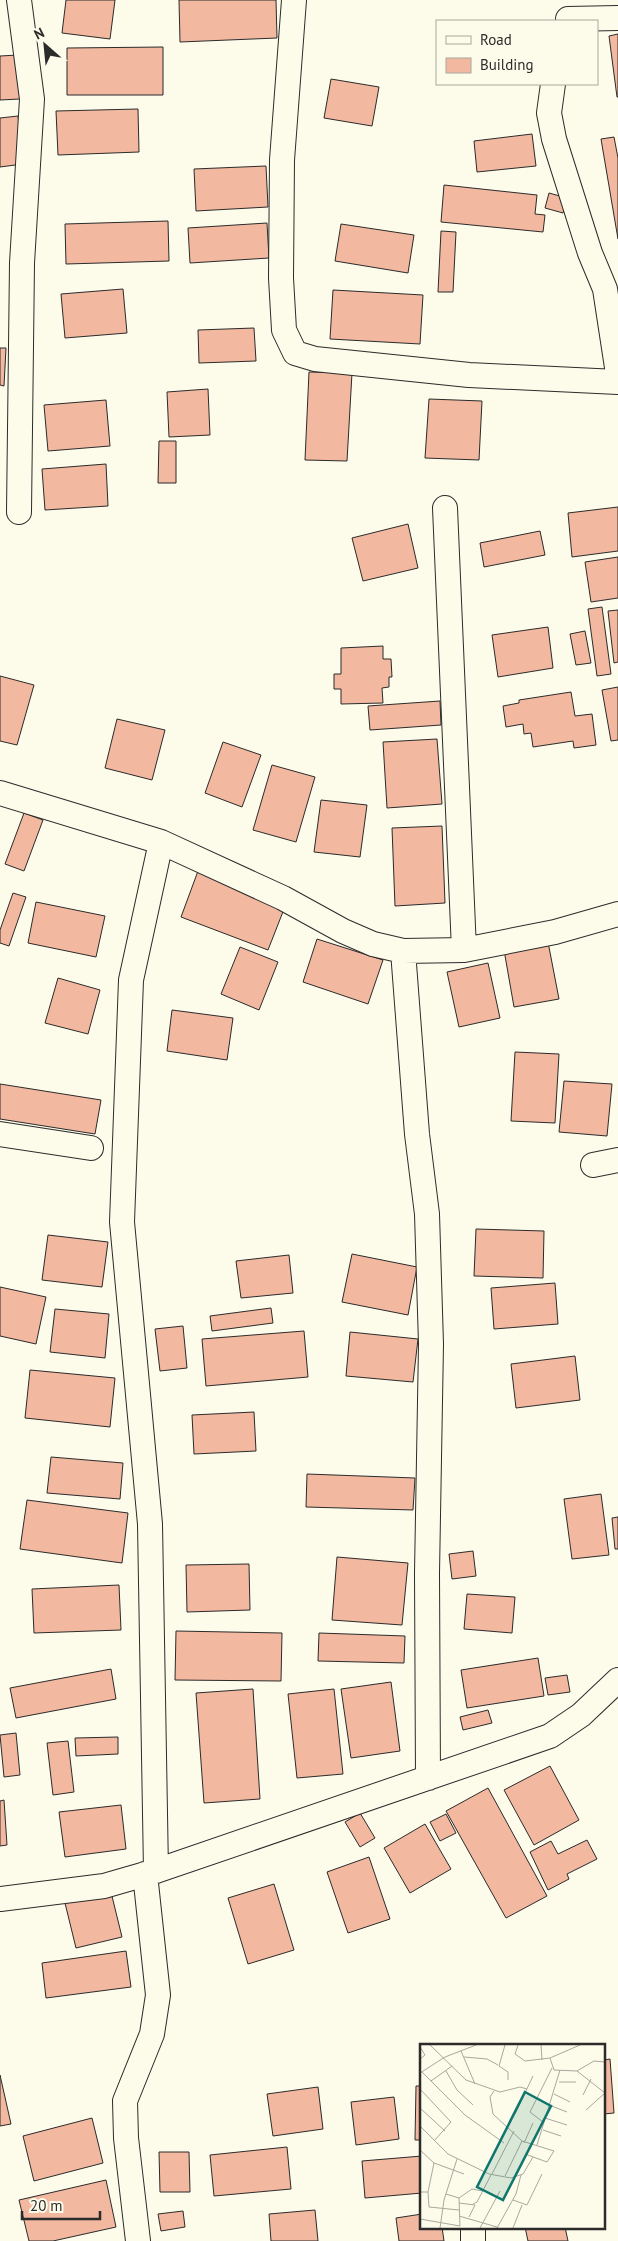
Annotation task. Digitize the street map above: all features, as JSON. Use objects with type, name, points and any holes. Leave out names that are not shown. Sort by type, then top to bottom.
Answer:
[{"type":"street","points":[[19,0],[32,99],[22,263],[20,512]]},
{"type":"street","points":[[294,0],[282,160],[281,278],[284,330],[295,353],[315,359],[469,375],[618,382]]},
{"type":"street","points":[[568,14],[618,18]]},
{"type":"street","points":[[553,85],[549,113],[554,139],[590,252],[612,288],[618,374]]},
{"type":"street","points":[[445,508],[464,950]]},
{"type":"street","points":[[0,793],[161,842],[283,898],[343,931],[373,944],[403,951],[464,950],[555,932],[618,914]]},
{"type":"street","points":[[138,2241],[126,2138],[125,2101],[152,2034],[158,1996],[150,1873],[150,1524],[122,1222],[131,980],[161,842]]},
{"type":"street","points":[[403,951],[417,1134],[427,1214],[431,1344],[427,1573],[428,1778]]},
{"type":"street","points":[[0,1134],[91,1148]]},
{"type":"street","points":[[593,1165],[618,1160]]},
{"type":"street","points":[[0,1899],[104,1886],[150,1873],[550,1736],[582,1715],[618,1680]]},
{"type":"street","points":[[473,2228],[473,2241]]},
{"type":"building","points":[[66,0],[115,0],[110,39],[62,33]]},
{"type":"building","points":[[179,0],[276,0],[277,38],[180,42]]},
{"type":"building","points":[[618,34],[618,97],[617,97],[609,36]]},
{"type":"building","points":[[163,47],[163,95],[67,95],[67,48]]},
{"type":"building","points":[[18,55],[20,99],[0,100],[0,56]]},
{"type":"building","points":[[331,79],[379,87],[372,126],[324,118]]},
{"type":"building","points":[[138,109],[139,152],[58,155],[56,111]]},
{"type":"building","points":[[18,116],[23,164],[0,167],[0,118]]},
{"type":"building","points":[[532,134],[536,166],[477,172],[474,141]]},
{"type":"building","points":[[614,137],[618,158],[618,239],[601,139]]},
{"type":"building","points":[[266,166],[268,207],[196,211],[194,169]]},
{"type":"building","points":[[444,185],[537,195],[535,214],[545,215],[543,232],[441,222]]},
{"type":"building","points":[[549,193],[567,198],[563,213],[545,208]]},
{"type":"building","points":[[168,221],[169,261],[66,264],[65,224]]},
{"type":"building","points":[[267,223],[269,258],[190,263],[188,228]]},
{"type":"building","points":[[341,224],[414,235],[408,273],[335,261]]},
{"type":"building","points":[[441,231],[456,232],[453,292],[438,292]]},
{"type":"building","points":[[123,289],[127,333],[65,338],[61,294]]},
{"type":"building","points":[[333,290],[423,295],[420,344],[330,339]]},
{"type":"building","points":[[254,328],[256,361],[199,363],[198,330]]},
{"type":"building","points":[[0,348],[6,348],[4,386],[0,385]]},
{"type":"building","points":[[309,372],[352,373],[347,461],[305,460]]},
{"type":"building","points":[[208,389],[210,435],[169,437],[167,392]]},
{"type":"building","points":[[429,399],[482,401],[479,460],[425,458]]},
{"type":"building","points":[[106,400],[110,446],[48,451],[44,405]]},
{"type":"building","points":[[159,441],[176,441],[176,483],[158,483]]},
{"type":"building","points":[[106,464],[108,506],[45,510],[42,469]]},
{"type":"building","points":[[618,507],[618,551],[572,557],[568,513]]},
{"type":"building","points":[[408,524],[418,568],[363,581],[352,538]]},
{"type":"building","points":[[540,531],[545,555],[484,567],[480,543]]},
{"type":"building","points":[[618,557],[618,598],[591,602],[585,562]]},
{"type":"building","points":[[602,607],[611,674],[597,676],[588,609]]},
{"type":"building","points":[[618,610],[618,662],[614,663],[608,611]]},
{"type":"building","points":[[548,627],[553,668],[498,677],[492,635]]},
{"type":"building","points":[[585,631],[591,663],[576,665],[570,634]]},
{"type":"building","points":[[383,646],[383,659],[391,659],[392,677],[389,677],[389,687],[382,688],[383,703],[341,704],[341,689],[334,689],[334,674],[341,674],[341,648]]},
{"type":"building","points":[[0,676],[34,685],[17,745],[0,741]]},
{"type":"building","points":[[618,687],[618,740],[611,741],[602,690]]},
{"type":"building","points":[[571,692],[575,716],[592,714],[596,745],[574,748],[573,741],[533,747],[531,733],[524,734],[523,724],[506,727],[503,706],[519,703],[519,700]]},
{"type":"building","points":[[440,701],[441,725],[370,730],[368,706]]},
{"type":"building","points":[[117,719],[165,730],[152,780],[105,768]]},
{"type":"building","points":[[437,739],[442,804],[387,808],[383,742]]},
{"type":"building","points":[[223,742],[261,755],[242,807],[205,793]]},
{"type":"building","points":[[272,765],[315,777],[296,842],[253,830]]},
{"type":"building","points":[[321,800],[367,805],[360,857],[314,852]]},
{"type":"building","points":[[24,813],[43,820],[24,871],[5,864]]},
{"type":"building","points":[[442,826],[445,903],[395,906],[392,828]]},
{"type":"building","points":[[198,871],[286,904],[268,950],[181,917]]},
{"type":"building","points":[[13,893],[26,897],[9,946],[0,943],[0,930]]},
{"type":"building","points":[[36,902],[105,916],[96,957],[28,943]]},
{"type":"building","points":[[317,939],[383,960],[368,1004],[303,982]]},
{"type":"building","points":[[548,942],[559,999],[514,1007],[504,950]]},
{"type":"building","points":[[240,947],[278,962],[259,1010],[221,994]]},
{"type":"building","points":[[488,963],[500,1018],[459,1027],[447,972]]},
{"type":"building","points":[[58,978],[100,990],[88,1034],[45,1023]]},
{"type":"building","points":[[172,1010],[233,1018],[227,1060],[167,1051]]},
{"type":"building","points":[[515,1052],[559,1054],[555,1123],[511,1121]]},
{"type":"building","points":[[564,1081],[612,1084],[607,1136],[559,1132]]},
{"type":"building","points":[[0,1084],[101,1100],[95,1134],[0,1119]]},
{"type":"building","points":[[476,1229],[544,1231],[543,1278],[474,1276]]},
{"type":"building","points":[[48,1235],[108,1242],[102,1287],[42,1280]]},
{"type":"building","points":[[352,1254],[417,1267],[408,1315],[342,1302]]},
{"type":"building","points":[[289,1255],[293,1293],[241,1298],[236,1261]]},
{"type":"building","points":[[555,1283],[558,1324],[494,1329],[491,1288]]},
{"type":"building","points":[[0,1287],[46,1297],[36,1344],[0,1336]]},
{"type":"building","points":[[271,1308],[273,1323],[212,1331],[210,1316]]},
{"type":"building","points":[[55,1309],[109,1314],[105,1358],[50,1352]]},
{"type":"building","points":[[183,1326],[187,1368],[160,1371],[155,1329]]},
{"type":"building","points":[[304,1331],[308,1377],[206,1386],[202,1339]]},
{"type":"building","points":[[350,1332],[418,1339],[413,1382],[346,1376]]},
{"type":"building","points":[[575,1356],[580,1400],[516,1408],[511,1364]]},
{"type":"building","points":[[30,1370],[115,1378],[110,1427],[25,1418]]},
{"type":"building","points":[[254,1412],[256,1451],[194,1454],[192,1415]]},
{"type":"building","points":[[51,1457],[123,1463],[120,1499],[47,1493]]},
{"type":"building","points":[[307,1474],[415,1478],[413,1510],[306,1507]]},
{"type":"building","points":[[601,1494],[609,1555],[572,1559],[564,1499]]},
{"type":"building","points":[[27,1500],[128,1513],[122,1563],[20,1549]]},
{"type":"building","points":[[618,1517],[618,1549],[615,1549],[612,1518]]},
{"type":"building","points":[[473,1551],[476,1576],[452,1579],[449,1554]]},
{"type":"building","points":[[337,1557],[408,1563],[402,1625],[332,1620]]},
{"type":"building","points":[[249,1564],[250,1610],[187,1612],[186,1565]]},
{"type":"building","points":[[119,1585],[121,1630],[34,1633],[32,1589]]},
{"type":"building","points":[[467,1594],[515,1597],[512,1633],[464,1629]]},
{"type":"building","points":[[176,1631],[282,1633],[281,1681],[175,1680]]},
{"type":"building","points":[[319,1633],[405,1636],[404,1663],[318,1661]]},
{"type":"building","points":[[538,1658],[544,1696],[467,1708],[461,1670]]},
{"type":"building","points":[[111,1669],[116,1699],[16,1718],[10,1688]]},
{"type":"building","points":[[567,1675],[570,1692],[548,1695],[545,1678]]},
{"type":"building","points":[[391,1682],[400,1751],[351,1758],[341,1689]]},
{"type":"building","points":[[253,1689],[260,1799],[204,1803],[196,1693]]},
{"type":"building","points":[[334,1689],[343,1774],[297,1778],[288,1694]]},
{"type":"building","points":[[488,1710],[492,1723],[463,1730],[460,1717]]},
{"type":"building","points":[[16,1733],[20,1775],[4,1777],[0,1735]]},
{"type":"building","points":[[118,1737],[118,1754],[76,1756],[75,1738]]},
{"type":"building","points":[[68,1741],[74,1792],[53,1795],[47,1743]]},
{"type":"building","points":[[550,1766],[579,1820],[534,1845],[504,1790]]},
{"type":"building","points":[[488,1788],[547,1896],[506,1918],[446,1811]]},
{"type":"building","points":[[4,1800],[7,1845],[0,1846],[0,1801]]},
{"type":"building","points":[[121,1805],[126,1849],[65,1857],[59,1812]]},
{"type":"building","points":[[360,1813],[375,1838],[360,1847],[345,1822]]},
{"type":"building","points":[[446,1814],[456,1833],[440,1841],[430,1822]]},
{"type":"building","points":[[425,1824],[451,1869],[410,1893],[384,1848]]},
{"type":"building","points":[[587,1840],[597,1859],[567,1874],[569,1879],[548,1890],[530,1852],[551,1841],[558,1854]]},
{"type":"building","points":[[369,1857],[390,1919],[348,1933],[327,1872]]},
{"type":"building","points":[[274,1884],[294,1950],[248,1964],[228,1898]]},
{"type":"building","points":[[110,1888],[122,1937],[76,1948],[64,1899]]},
{"type":"building","points":[[126,1951],[131,1987],[46,1998],[42,1963]]},
{"type":"building","points":[[610,2059],[614,2113],[606,2114],[606,2060]]},
{"type":"building","points":[[0,2075],[11,2124],[0,2126]]},
{"type":"building","points":[[416,2086],[420,2086],[420,2140],[415,2140]]},
{"type":"building","points":[[318,2087],[323,2129],[273,2136],[267,2094]]},
{"type":"building","points":[[394,2097],[399,2139],[356,2145],[351,2102]]},
{"type":"building","points":[[92,2118],[103,2163],[34,2181],[23,2136]]},
{"type":"building","points":[[287,2147],[291,2189],[214,2196],[210,2155]]},
{"type":"building","points":[[159,2152],[189,2152],[190,2192],[160,2192]]},
{"type":"building","points":[[420,2156],[420,2193],[365,2198],[362,2161]]},
{"type":"building","points":[[106,2180],[116,2227],[53,2241],[29,2241],[19,2200]]},
{"type":"building","points":[[315,2210],[318,2241],[271,2241],[269,2214]]},
{"type":"building","points":[[183,2211],[185,2227],[161,2231],[158,2214]]},
{"type":"building","points":[[420,2214],[420,2228],[442,2228],[444,2241],[399,2241],[396,2218]]},
{"type":"building","points":[[525,2228],[565,2228],[568,2241],[528,2241]]}]
